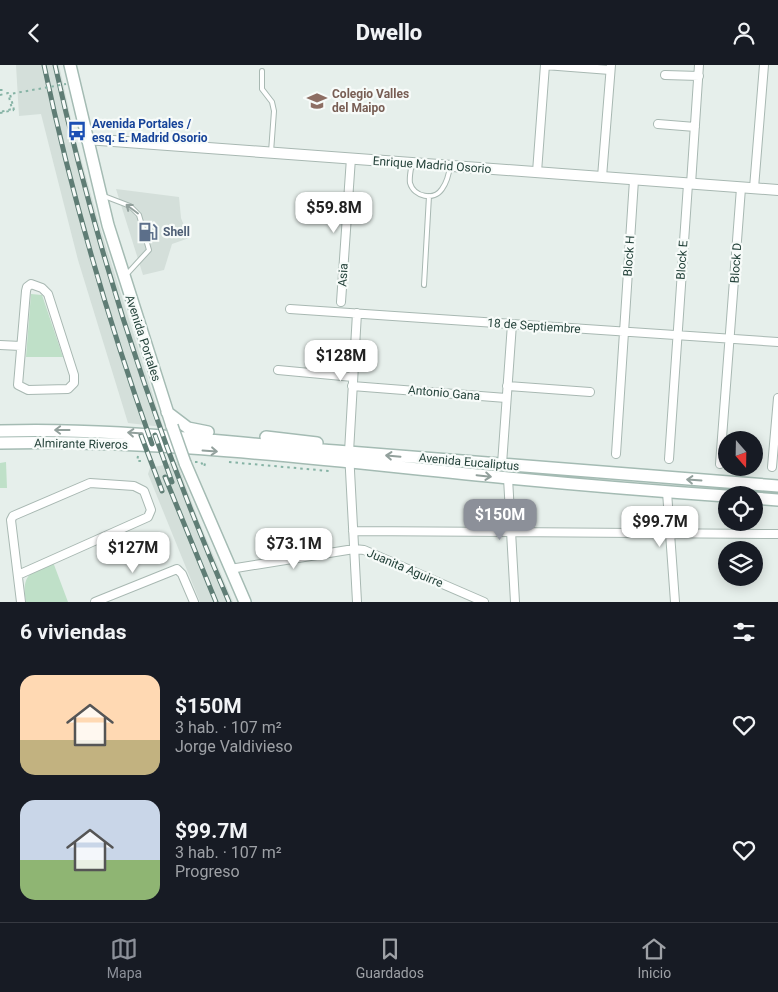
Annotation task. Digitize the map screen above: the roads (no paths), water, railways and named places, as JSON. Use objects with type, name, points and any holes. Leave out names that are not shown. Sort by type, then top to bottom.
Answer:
[{"type":"main road","name":"Avenida Portales","points":[[70,65],[100,195],[124,278],[167,411],[185,463],[245,602]]},
{"type":"main road","points":[[167,411],[194,429],[322,443],[345,455]]},
{"type":"main road","name":"Almirante Riveros","points":[[0,431],[76,430],[160,434]]},
{"type":"main road","name":"Avenida Eucaliptus","points":[[160,434],[345,455],[508,478],[718,495]]},
{"type":"main road","name":"Almirante Riveros","points":[[0,443],[69,441],[161,447]]},
{"type":"main road","name":"Avenida Eucaliptus","points":[[161,447],[502,464],[778,486]]},
{"type":"main road","points":[[763,499],[778,500]]},
{"type":"street","points":[[537,172],[545,65],[610,67],[602,177]]},
{"type":"street","name":"Block E","points":[[668,459],[700,65]]},
{"type":"street","points":[[754,189],[764,65]]},
{"type":"street","points":[[665,75],[699,76]]},
{"type":"street","points":[[658,124],[695,127]]},
{"type":"street","name":"Enrique Madrid Osorio","points":[[86,139],[778,190]]},
{"type":"street","name":"Asia","points":[[341,301],[351,158]]},
{"type":"street","name":"Block H","points":[[616,454],[634,180]]},
{"type":"street","name":"Block D","points":[[723,431],[741,188]]},
{"type":"street","points":[[37,285],[48,294],[51,301],[74,375],[72,387],[22,389],[18,381],[21,346],[27,287],[37,285]]},
{"type":"street","name":"18 de Septiembre","points":[[290,309],[778,342]]},
{"type":"street","points":[[356,313],[353,377],[345,455],[353,531],[357,602]]},
{"type":"street","points":[[502,464],[512,324]]},
{"type":"street","points":[[0,345],[21,346]]},
{"type":"street","points":[[278,370],[353,377]]},
{"type":"street","name":"Antonio Gana","points":[[352,386],[506,398]]},
{"type":"street","points":[[507,386],[590,392]]},
{"type":"street","points":[[772,467],[778,398]]},
{"type":"street","points":[[508,478],[515,602]]},
{"type":"street","points":[[18,575],[142,521],[148,517],[151,510],[148,497],[140,487],[90,483],[13,516],[11,520],[21,602]]},
{"type":"street","points":[[667,491],[675,602]]},
{"type":"street","points":[[353,531],[778,534]]},
{"type":"street","points":[[230,569],[354,549]]},
{"type":"street","name":"Juanita Aguirre","points":[[354,549],[372,552],[484,602]]},
{"type":"street","points":[[95,602],[177,569],[182,574],[194,602]]},
{"type":"lane","points":[[262,71],[262,89],[272,101],[274,111],[271,153]]},
{"type":"lane","points":[[412,163],[411,185],[420,195],[429,196],[442,190],[450,166]]},
{"type":"lane","points":[[100,195],[130,206],[136,211],[149,247],[148,253],[124,278]]},
{"type":"lane","points":[[424,285],[429,196]]},
{"type":"railway","points":[[44,65],[78,209],[120,351],[152,444]]},
{"type":"railway","points":[[55,65],[89,202],[129,338],[176,471],[229,602]]},
{"type":"railway","points":[[141,435],[162,491]]},
{"type":"railway","points":[[155,435],[172,482]]},
{"type":"railway","points":[[165,477],[216,602]]},
{"type":"place","name":"Colegio Valles del Maipo","points":[[317,101]]},
{"type":"place","name":"Avenida Portales / esq. E. Madrid Osorio","points":[[77,131]]},
{"type":"place","name":"Shell","points":[[148,232]]}]
